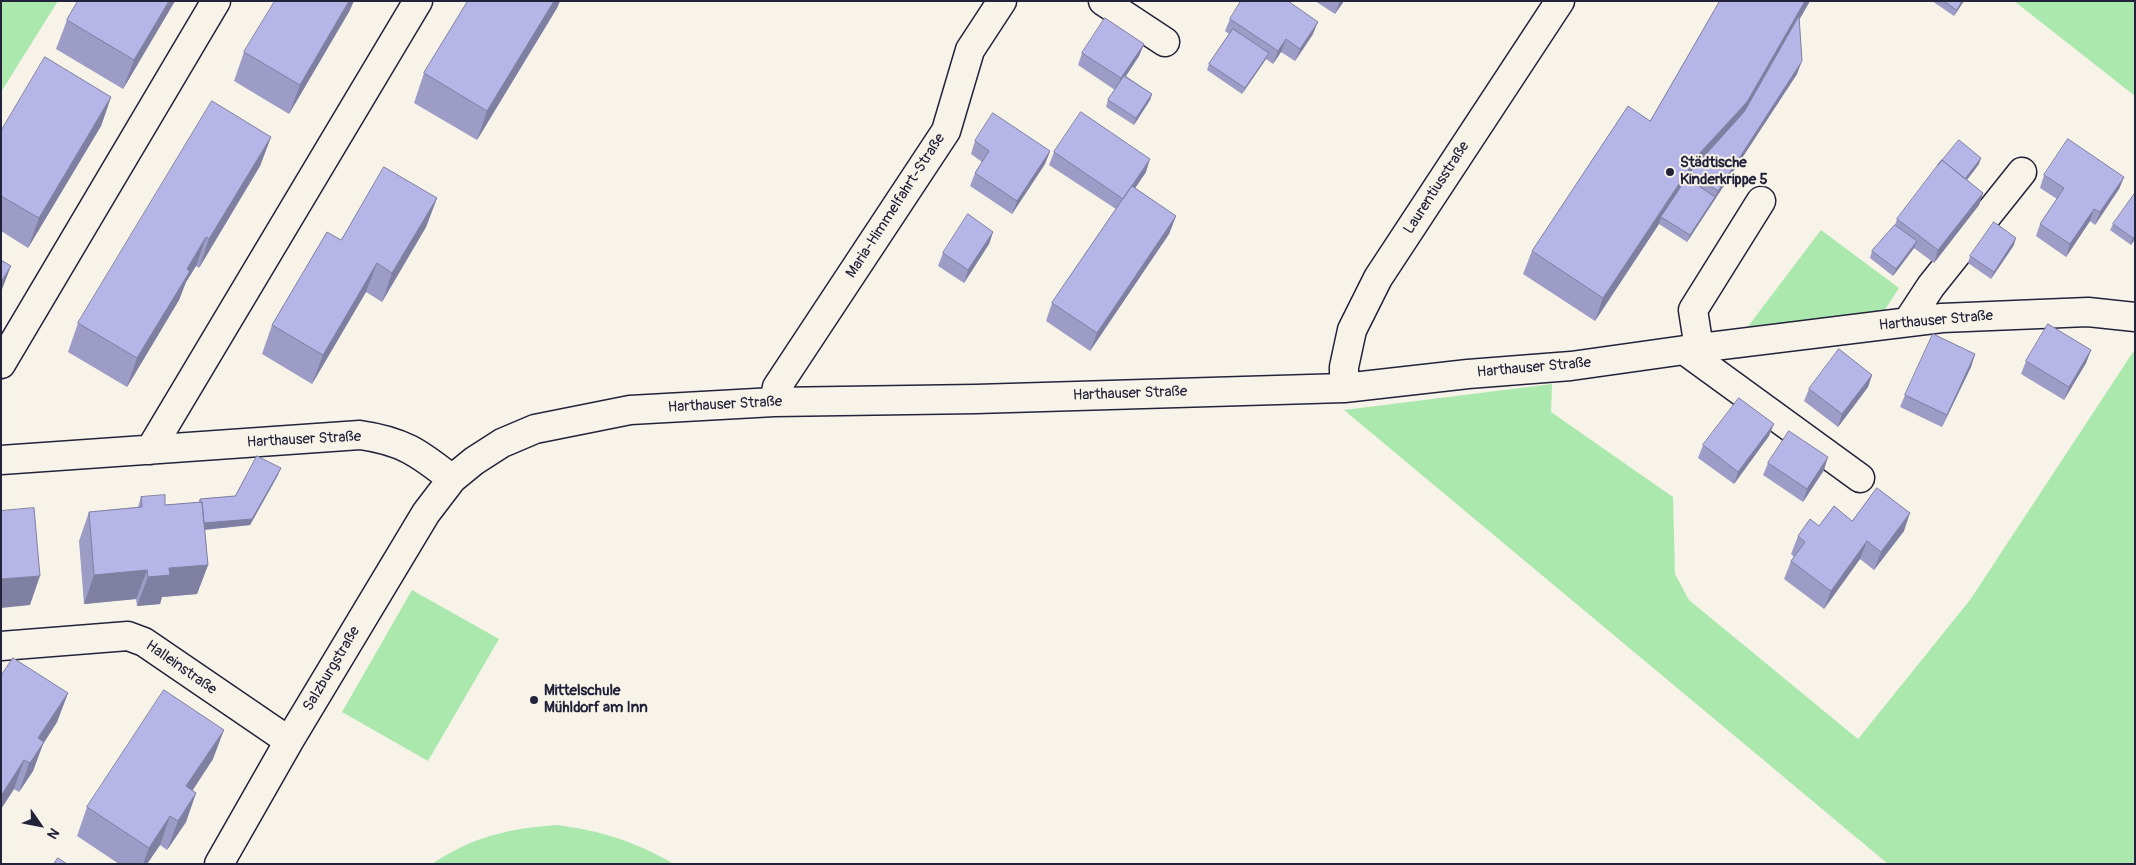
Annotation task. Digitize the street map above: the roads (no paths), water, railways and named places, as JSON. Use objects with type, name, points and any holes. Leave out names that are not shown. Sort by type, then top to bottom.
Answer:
[{"type":"street","points":[[1,364],[216,1]]},
{"type":"street","points":[[150,450],[418,1]]},
{"type":"street","name":"Maria-Himmelfahrt-Straße","points":[[774,402],[777,387],[946,131],[970,50],[1002,1]]},
{"type":"street","points":[[1103,1],[1165,42]]},
{"type":"street","name":"Laurentiusstraße","points":[[1344,388],[1344,367],[1352,330],[1378,278],[1560,1]]},
{"type":"street","points":[[1908,321],[1931,286],[2022,172]]},
{"type":"street","points":[[1761,201],[1693,310],[1691,348],[1860,478]]},
{"type":"street","name":"Harthauser Straße","points":[[1,460],[360,435],[386,438],[407,447],[452,479],[474,461],[502,443],[535,429],[630,410],[774,402],[976,399],[1344,388],[1468,374],[1571,366],[1691,348],[1908,321],[2088,312],[2135,316]]},
{"type":"street","name":"Salzburgstraße","points":[[219,864],[288,741],[403,548],[452,479]]},
{"type":"street","name":"Halleinstraße","points":[[1,646],[128,636],[144,642],[288,741]]},
{"type":"place","name":"Städtische Kinderkrippe 5","points":[[1670,172]]},
{"type":"place","name":"Mittelschule Mühldorf am Inn","points":[[534,700]]}]
